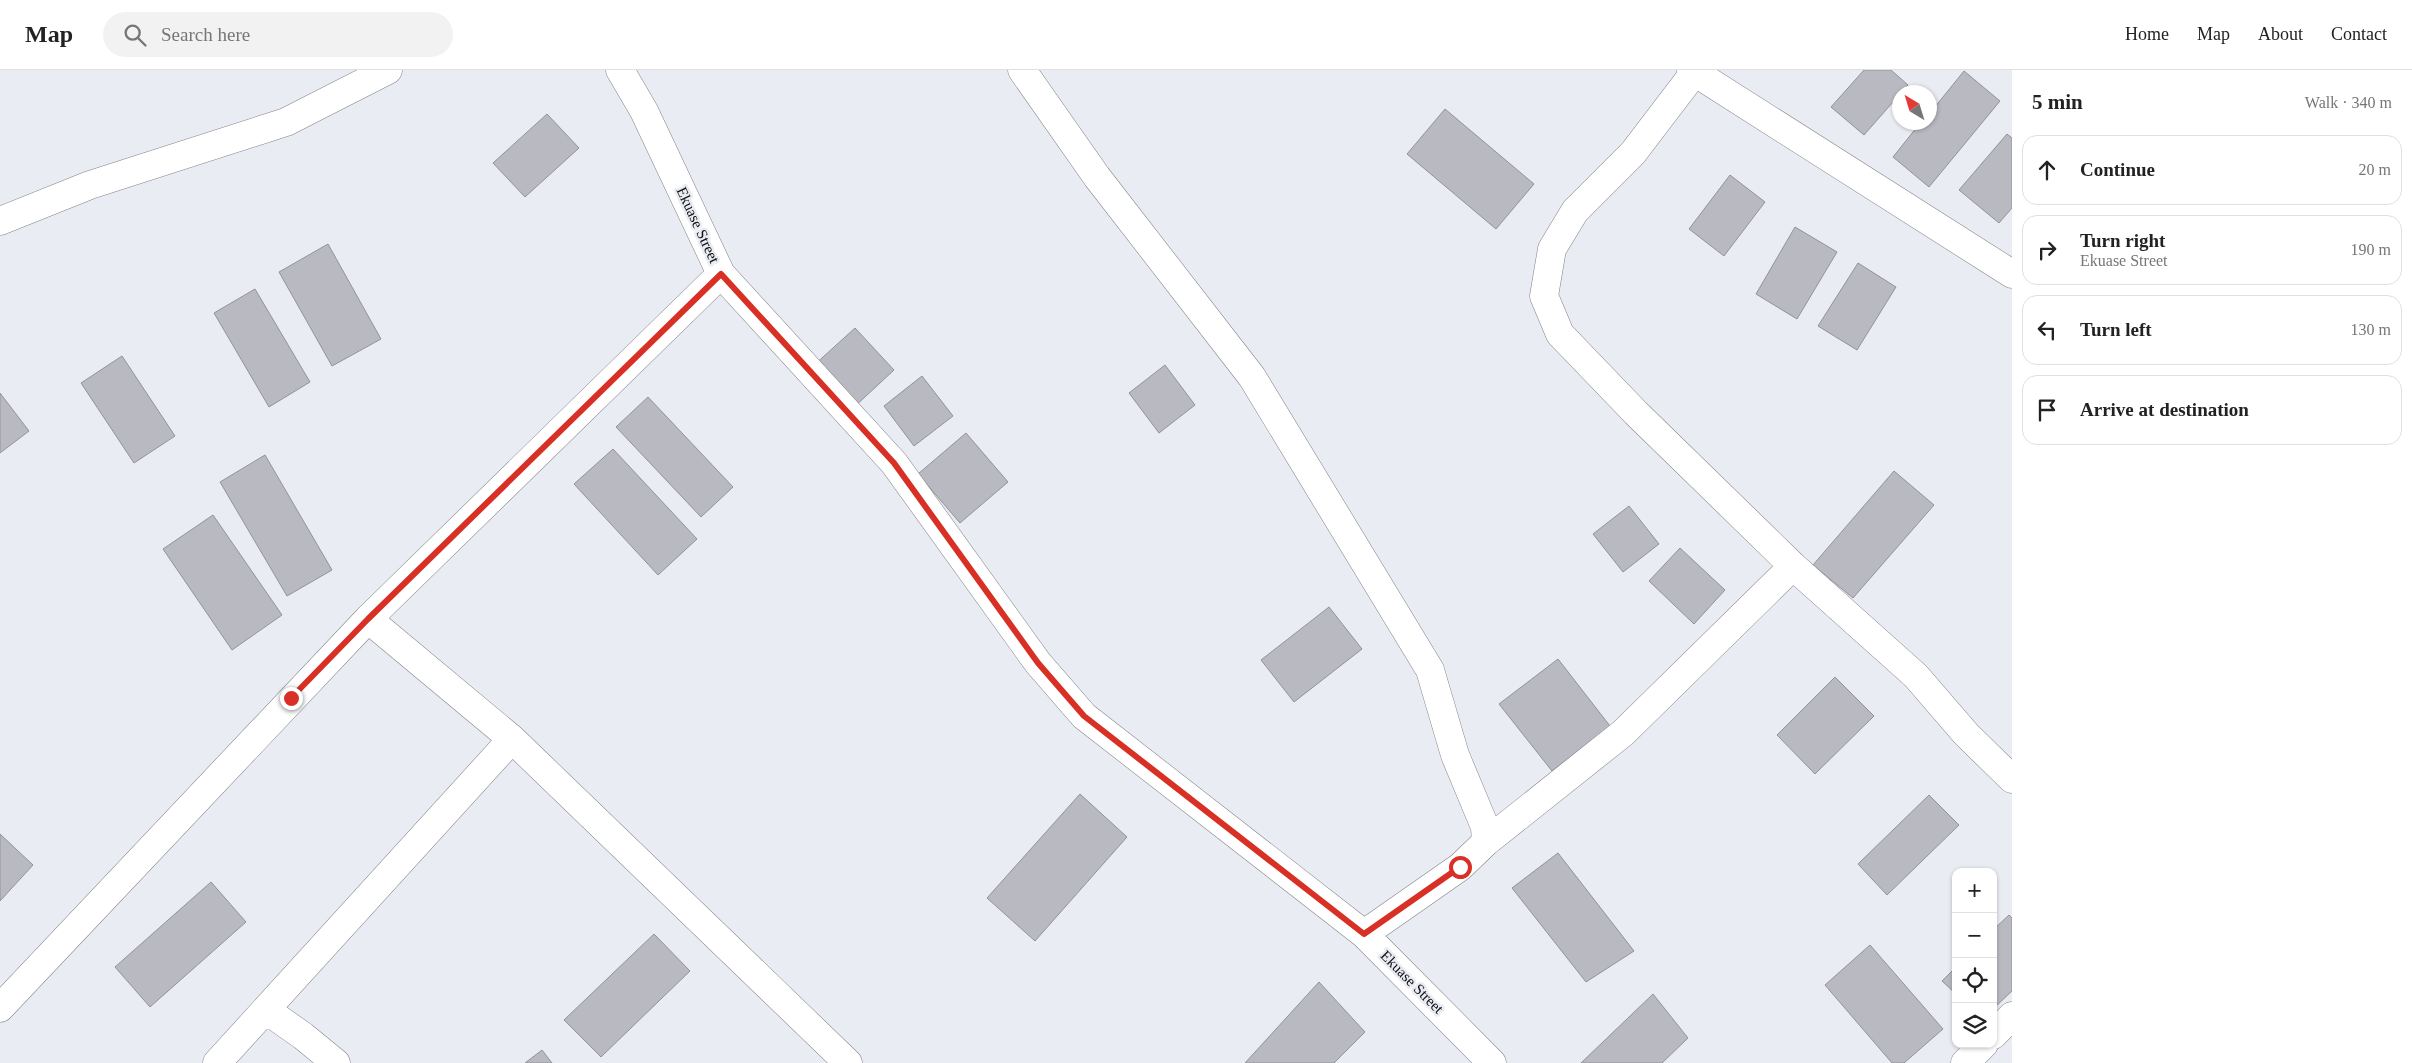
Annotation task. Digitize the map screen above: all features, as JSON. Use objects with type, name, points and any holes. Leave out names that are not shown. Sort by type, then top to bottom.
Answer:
[{"type":"street","points":[[0,221],[90,184],[286,122],[388,70]]},
{"type":"street","name":"Ekuase Street","points":[[620,70],[644,111],[721,274],[894,463],[1038,663],[1084,716],[1364,934],[1492,1063]]},
{"type":"street","points":[[1022,70],[1097,177],[1252,377],[1430,670],[1456,755],[1485,828],[1486,842]]},
{"type":"street","points":[[2012,274],[1692,72],[1633,153],[1575,212],[1552,249],[1544,296],[1560,334],[1636,413],[1793,566],[1916,676],[1966,734],[2012,779]]},
{"type":"street","points":[[0,1008],[368,619],[721,274]]},
{"type":"street","points":[[1364,934],[1460,867],[1486,842],[1622,733],[1793,566]]},
{"type":"street","points":[[368,619],[512,739],[848,1063]]},
{"type":"street","points":[[217,1063],[512,739]]},
{"type":"street","points":[[266,1010],[303,1036],[336,1063]]},
{"type":"street","points":[[1997,1031],[2012,1016]]},
{"type":"street","points":[[1964,1063],[1980,1048]]},
{"type":"building","points":[[1864,70],[1891,70],[1908,85],[1892,85],[1892,103],[1864,135],[1831,107]]},
{"type":"building","points":[[1964,71],[2000,101],[1929,187],[1893,157],[1915,130],[1937,130],[1937,104]]},
{"type":"building","points":[[1445,109],[1534,184],[1496,229],[1407,154]]},
{"type":"building","points":[[547,114],[579,148],[525,197],[493,163]]},
{"type":"building","points":[[2007,134],[2012,138],[2012,208],[1999,223],[1959,190]]},
{"type":"building","points":[[1730,175],[1765,202],[1724,256],[1689,229]]},
{"type":"building","points":[[1795,227],[1837,252],[1797,319],[1756,294]]},
{"type":"building","points":[[328,244],[381,339],[332,366],[279,272]]},
{"type":"building","points":[[1858,263],[1896,287],[1857,350],[1818,326]]},
{"type":"building","points":[[255,289],[310,382],[269,407],[214,313]]},
{"type":"building","points":[[855,328],[894,370],[852,409],[812,367]]},
{"type":"building","points":[[122,356],[175,436],[134,463],[81,383]]},
{"type":"building","points":[[1165,365],[1195,405],[1159,433],[1129,393]]},
{"type":"building","points":[[922,376],[953,416],[914,446],[884,406]]},
{"type":"building","points":[[0,393],[29,431],[0,453]]},
{"type":"building","points":[[648,397],[733,487],[701,517],[616,427]]},
{"type":"building","points":[[966,433],[1008,482],[960,523],[918,474]]},
{"type":"building","points":[[613,449],[697,539],[658,575],[574,484]]},
{"type":"building","points":[[265,455],[332,570],[287,596],[220,482]]},
{"type":"building","points":[[1894,471],[1934,505],[1853,598],[1813,565]]},
{"type":"building","points":[[1629,506],[1659,544],[1623,572],[1593,534]]},
{"type":"building","points":[[213,515],[282,615],[232,650],[163,549]]},
{"type":"building","points":[[1680,548],[1725,590],[1694,624],[1649,581]]},
{"type":"building","points":[[1329,607],[1362,649],[1294,702],[1261,660]]},
{"type":"building","points":[[1558,659],[1610,726],[1552,771],[1499,704]]},
{"type":"building","points":[[1835,677],[1874,716],[1815,774],[1777,735]]},
{"type":"building","points":[[1080,794],[1127,837],[1035,941],[987,898]]},
{"type":"building","points":[[1929,795],[1959,825],[1887,895],[1858,864]]},
{"type":"building","points":[[0,834],[33,865],[0,901]]},
{"type":"building","points":[[1558,853],[1634,951],[1586,982],[1512,888]]},
{"type":"building","points":[[211,882],[246,922],[150,1007],[115,967]]},
{"type":"building","points":[[2009,915],[2012,918],[2012,991],[1997,1005],[1997,958],[1997,926]]},
{"type":"building","points":[[654,934],[690,971],[601,1057],[564,1020]]},
{"type":"building","points":[[1870,945],[1943,1029],[1904,1063],[1892,1063],[1825,985]]},
{"type":"building","points":[[1952,971],[1952,990],[1942,981]]},
{"type":"building","points":[[1319,982],[1365,1032],[1334,1063],[1245,1063]]},
{"type":"building","points":[[1653,994],[1688,1038],[1662,1063],[1581,1063]]},
{"type":"building","points":[[542,1050],[552,1063],[525,1063]]},
{"type":"route","points":[[291,698],[368,619],[721,274],[894,463],[1038,663],[1084,716],[1364,934],[1460,867]]}]
